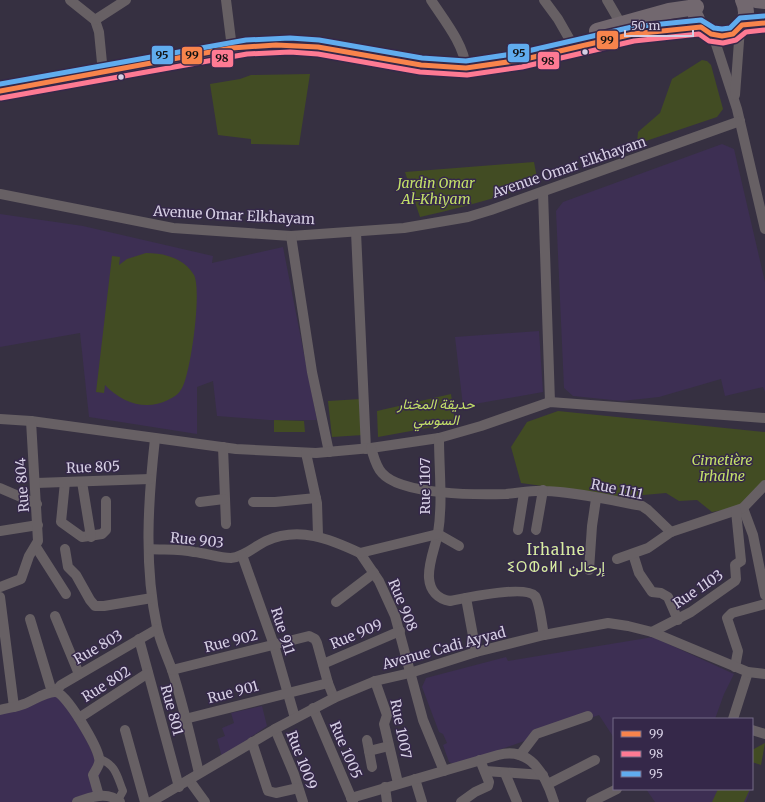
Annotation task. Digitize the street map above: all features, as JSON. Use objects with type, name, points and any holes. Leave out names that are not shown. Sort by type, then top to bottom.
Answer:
[{"type":"main road","points":[[741,27],[746,11],[743,0]]},
{"type":"main road","points":[[756,0],[765,1]]},
{"type":"main road","points":[[0,91],[102,68],[232,44],[311,46],[346,51],[412,64],[500,65],[572,43],[621,24],[697,2],[696,17],[706,31]]},
{"type":"main road","points":[[572,43],[610,38],[651,30],[706,31],[726,36],[741,27],[765,23]]},
{"type":"main road","points":[[0,82],[102,68]]},
{"type":"street","points":[[70,0],[94,20],[99,32],[102,68]]},
{"type":"street","points":[[94,20],[126,0]]},
{"type":"street","points":[[226,0],[232,44]]},
{"type":"street","points":[[431,0],[466,64]]},
{"type":"street","points":[[544,0],[572,43]]},
{"type":"street","points":[[607,0],[621,24]]},
{"type":"street","points":[[737,109],[735,89],[741,27]]},
{"type":"street","points":[[706,31],[737,109],[765,229]]},
{"type":"street","name":"Avenue Omar Elkhayam","points":[[0,194],[173,228],[242,231],[291,236],[404,228],[468,217],[543,192],[740,121]]},
{"type":"street","points":[[543,192],[550,402]]},
{"type":"street","name":"Rue 1111","points":[[356,232],[369,449],[379,468],[390,480],[409,487],[440,492],[524,493],[543,490],[566,492],[596,499],[642,506],[671,532]]},
{"type":"street","points":[[291,236],[312,372],[328,452]]},
{"type":"street","points":[[0,419],[31,421],[223,447],[306,453],[369,449],[438,438],[481,426],[550,402],[765,418]]},
{"type":"street","name":"Rue 804","points":[[0,587],[21,579],[29,556],[36,547],[38,541],[36,482],[31,421]]},
{"type":"street","name":"Rue 1107","points":[[438,438],[440,492],[438,534],[434,544],[429,578],[436,596],[442,600],[450,601],[466,598]]},
{"type":"street","points":[[155,439],[150,480],[149,549],[152,598],[157,629],[172,670],[199,773]]},
{"type":"street","points":[[223,447],[226,524]]},
{"type":"street","points":[[306,453],[316,498],[318,535]]},
{"type":"street","name":"Rue 805","points":[[36,482],[150,480]]},
{"type":"street","points":[[65,482],[61,524],[82,537],[91,537],[102,534],[107,528],[106,501]]},
{"type":"street","points":[[82,482],[91,537]]},
{"type":"street","points":[[617,559],[648,548],[671,532],[740,509],[765,485]]},
{"type":"street","points":[[0,488],[37,504]]},
{"type":"street","points":[[536,530],[543,490]]},
{"type":"street","points":[[518,530],[524,493]]},
{"type":"street","points":[[253,502],[275,502],[316,498]]},
{"type":"street","points":[[200,502],[224,499]]},
{"type":"street","points":[[589,570],[592,519],[596,499]]},
{"type":"street","points":[[740,509],[753,535],[759,555],[765,595]]},
{"type":"street","name":"Rue 1103","points":[[652,632],[678,620],[735,581],[735,565],[741,561],[740,509]]},
{"type":"street","points":[[0,531],[38,525]]},
{"type":"street","points":[[242,555],[267,540],[283,536],[318,535],[360,553],[438,534],[459,546]]},
{"type":"street","points":[[36,547],[66,594]]},
{"type":"street","points":[[66,549],[68,567],[76,575],[95,606],[104,606],[152,598]]},
{"type":"street","name":"Rue 903","points":[[149,549],[193,551],[225,557],[242,555]]},
{"type":"street","name":"Rue 908","points":[[360,553],[374,573],[388,600],[400,631],[423,720],[444,771]]},
{"type":"street","points":[[633,554],[641,577],[652,592],[661,593],[668,597],[678,620]]},
{"type":"street","name":"Rue 911","points":[[242,555],[274,645],[295,718]]},
{"type":"street","points":[[741,561],[759,555]]},
{"type":"street","points":[[336,602],[374,573]]},
{"type":"street","points":[[476,652],[466,598],[514,592],[532,594],[536,597],[544,636]]},
{"type":"street","points":[[0,597],[14,707]]},
{"type":"street","points":[[735,666],[738,651],[727,618],[732,613],[765,604]]},
{"type":"street","points":[[55,616],[79,674]]},
{"type":"street","points":[[30,619],[53,692],[63,696],[79,718],[100,759],[110,763],[123,791],[119,801],[102,796],[77,802]]},
{"type":"street","name":"Avenue Cadi Ayyad","points":[[151,802],[179,787],[199,773],[252,742],[334,698],[375,682],[410,673],[476,652],[544,636],[608,623],[628,626],[652,632],[748,672],[765,674]]},
{"type":"street","name":"Rue 803","points":[[0,710],[14,707],[53,692],[61,685],[79,674],[157,629]]},
{"type":"street","name":"Rue 909","points":[[323,664],[400,631]]},
{"type":"street","name":"Rue 902","points":[[172,670],[309,636],[315,639],[317,643],[323,664]]},
{"type":"street","name":"Rue 801","points":[[139,639],[179,787]]},
{"type":"street","points":[[323,664],[334,698]]},
{"type":"street","points":[[733,718],[748,672]]},
{"type":"street","name":"Rue 802","points":[[79,718],[148,674]]},
{"type":"street","name":"Rue 1007","points":[[375,682],[386,712],[384,724],[398,783]]},
{"type":"street","name":"Rue 901","points":[[185,719],[287,692],[328,683]]},
{"type":"street","name":"Rue 1005","points":[[313,708],[352,800]]},
{"type":"street","points":[[520,755],[536,734],[588,716]]},
{"type":"street","name":"Rue 1009","points":[[275,729],[303,802]]},
{"type":"street","points":[[125,730],[145,802]]},
{"type":"street","points":[[753,730],[765,734]]},
{"type":"street","points":[[367,740],[372,767]]},
{"type":"street","points":[[252,742],[268,791],[276,793],[298,788]]},
{"type":"street","points":[[370,751],[389,746]]},
{"type":"street","points":[[352,800],[398,783],[507,753],[520,755],[537,766],[546,779],[554,802]]},
{"type":"street","points":[[100,759],[93,774],[102,796]]},
{"type":"street","points":[[461,802],[475,792],[488,786],[490,782],[480,760]]},
{"type":"street","points":[[485,771],[546,779],[595,760]]},
{"type":"street","points":[[505,773],[517,802]]},
{"type":"street","points":[[415,779],[422,802]]},
{"type":"street","points":[[189,780],[205,802]]},
{"type":"street","points":[[385,787],[387,802]]},
{"type":"street","points":[[591,802],[615,790]]},
{"type":"shaded area","points":[[722,144],[734,149],[765,282],[765,392],[763,387],[725,396],[721,379],[659,397],[622,401],[573,396],[564,388],[556,211],[563,202]]},
{"type":"shaded area","points":[[0,214],[83,226],[213,256],[212,263],[283,247],[317,420],[269,420],[217,416],[213,381],[197,387],[197,434],[89,417],[80,333],[0,347]]},
{"type":"shaded area","points":[[539,331],[543,392],[463,406],[455,337]]},
{"type":"shaded area","points":[[653,637],[734,674],[724,694],[715,718],[613,718],[613,736],[599,715],[456,765],[449,762],[443,745],[447,743],[443,734],[439,732],[422,687],[426,678],[506,657],[508,661]]},
{"type":"shaded area","points":[[54,694],[68,701],[101,771],[98,781],[99,788],[87,802],[0,802],[0,714]]},
{"type":"shaded area","points":[[262,706],[267,726],[222,757],[217,739],[225,736],[222,728],[234,723],[231,713]]},
{"type":"shaded area","points":[[647,790],[751,790],[746,802],[655,802]]},
{"type":"green space","points":[[702,60],[707,61],[711,65],[723,109],[717,117],[637,144],[638,132],[660,113],[672,79]]},
{"type":"green space","points":[[310,74],[299,145],[251,144],[251,139],[218,135],[210,84],[240,79],[251,75]]},
{"type":"green space","name":"Jardin Omar Al-Khiyam","points":[[534,162],[538,183],[480,202],[420,217],[405,172]]},
{"type":"green space","points":[[146,253],[166,255],[185,264],[194,275],[197,297],[192,349],[189,366],[182,388],[178,394],[170,399],[151,405],[143,405],[127,401],[105,385],[104,393],[96,392],[112,256],[120,257],[119,265],[127,259]]},
{"type":"green space","name":"حديقة المختار السوسي","points":[[451,394],[455,423],[378,437],[377,411]]},
{"type":"green space","points":[[361,399],[363,435],[332,437],[328,401]]},
{"type":"green space","name":"Cimetière Irhalne","points":[[558,411],[765,432],[765,480],[752,497],[739,507],[712,512],[697,500],[679,501],[666,493],[621,497],[521,483],[511,447],[527,422]]},
{"type":"green space","points":[[274,420],[304,421],[305,432],[274,432]]},
{"type":"green space","points":[[765,743],[761,765],[753,762],[753,749]]},
{"type":"green space","points":[[718,790],[750,790],[744,802],[712,802]]},
{"type":"transit line","name":"95","points":[[0,84],[246,40],[290,38],[319,40],[422,58],[466,61],[519,53],[632,27],[701,20],[714,28],[722,29],[730,28],[740,18],[764,16]]},
{"type":"transit line","name":"99","points":[[0,91],[232,48],[276,45],[318,47],[421,65],[466,68],[521,60],[633,34],[701,27],[711,34],[722,36],[733,34],[742,25],[765,23]]},
{"type":"transit line","name":"98","points":[[1,98],[247,54],[290,52],[318,54],[420,72],[467,75],[522,67],[634,41],[699,34],[709,41],[723,43],[736,40],[746,32],[765,30]]},
{"type":"district","name":"Irhalne ⵉⵔⵀⴰⵍⵏ إرحالن","points":[[556,558]]}]
